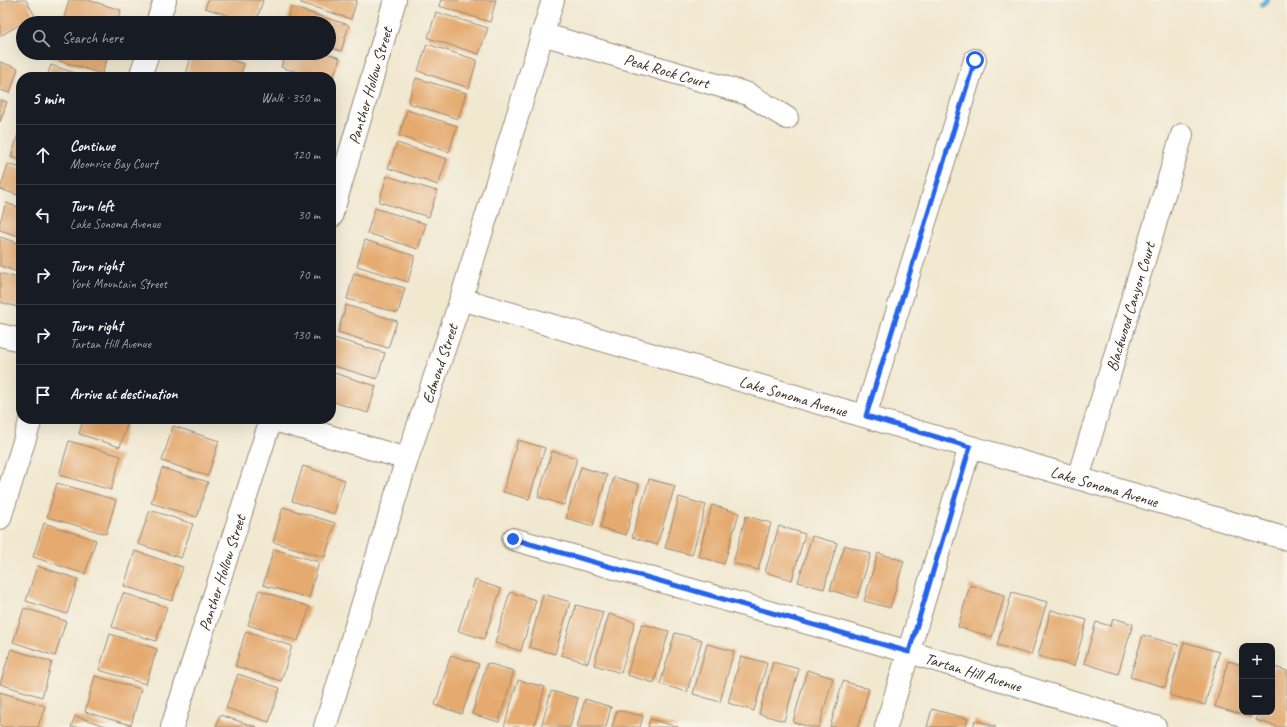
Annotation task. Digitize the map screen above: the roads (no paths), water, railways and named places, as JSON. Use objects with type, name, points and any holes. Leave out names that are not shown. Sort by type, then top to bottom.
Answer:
[{"type":"street","points":[[159,16],[165,0]]},
{"type":"street","name":"Panther Hollow Street","points":[[336,200],[396,0]]},
{"type":"street","name":"Edmond Street","points":[[325,727],[407,459],[461,298],[553,0]]},
{"type":"street","name":"Peak Rock Court","points":[[542,34],[748,94],[787,118]]},
{"type":"street","points":[[142,72],[146,60]]},
{"type":"street","points":[[866,416],[975,60]]},
{"type":"street","name":"Blackwood Canyon Court","points":[[1078,478],[1182,135]]},
{"type":"street","name":"Lake Sonoma Avenue","points":[[461,298],[1287,539]]},
{"type":"street","points":[[0,335],[16,339]]},
{"type":"street","points":[[0,518],[29,424]]},
{"type":"street","name":"Panther Hollow Street","points":[[172,727],[269,424]]},
{"type":"street","points":[[288,424],[407,459]]},
{"type":"street","points":[[886,727],[970,447]]},
{"type":"street","name":"Tartan Hill Avenue","points":[[513,539],[909,652],[1155,727]]},
{"type":"waterway","points":[[1263,4],[1267,0]]}]
